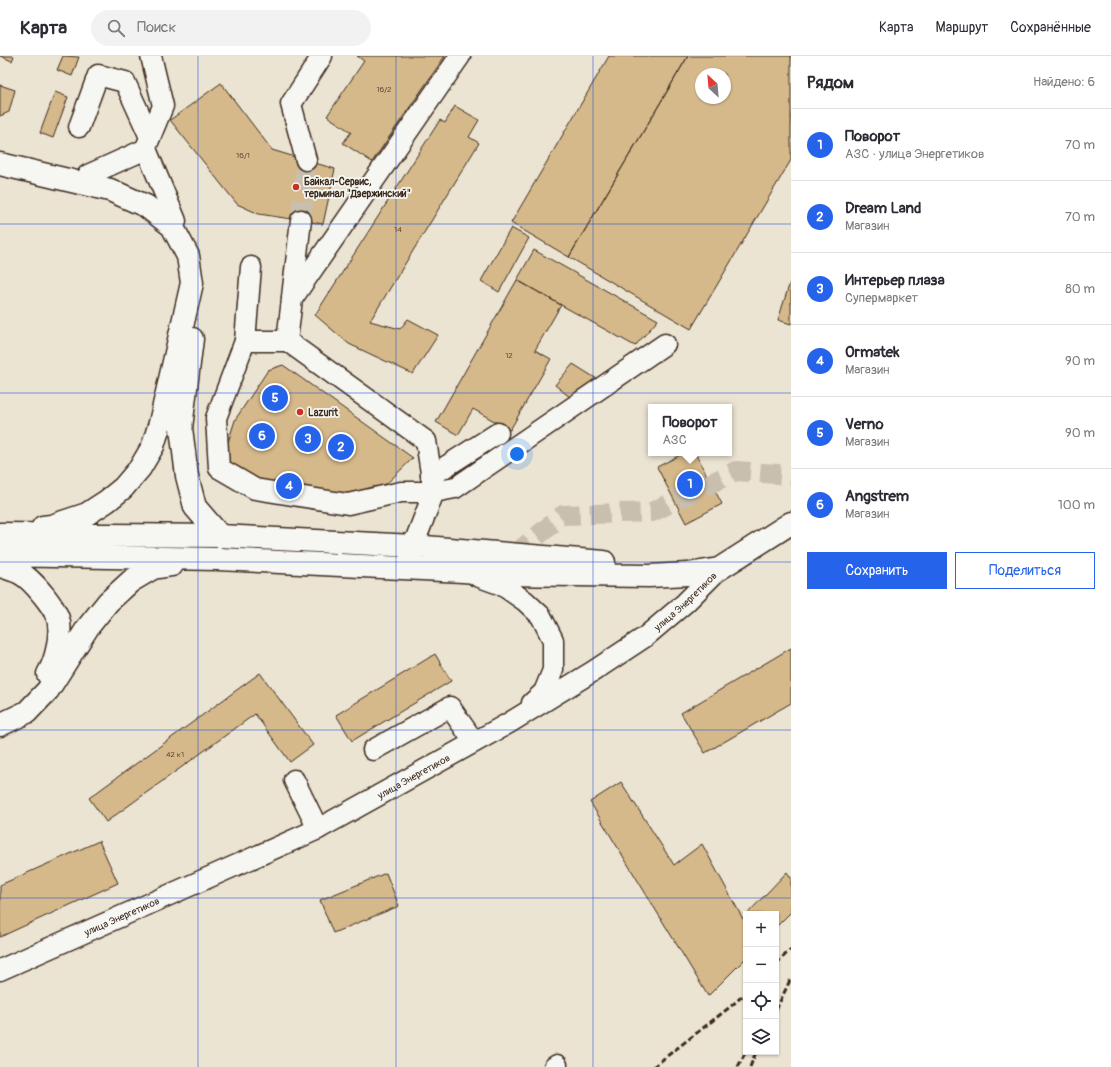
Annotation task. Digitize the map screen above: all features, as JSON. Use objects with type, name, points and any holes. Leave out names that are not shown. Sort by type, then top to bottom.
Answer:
[{"type":"main road","points":[[0,152],[112,182],[146,197],[176,221],[194,252],[199,286],[180,428],[187,476],[195,507],[220,536]]},
{"type":"main road","points":[[0,164],[110,190],[146,206],[172,226],[188,256],[192,283],[160,423],[153,446],[140,468],[108,501],[87,514],[51,526],[0,534]]},
{"type":"main road","name":"улица Энергетиков","points":[[718,568],[791,523]]},
{"type":"main road","points":[[0,534],[220,536],[413,546],[653,566],[718,568]]},
{"type":"main road","points":[[0,555],[218,559],[502,574],[649,576],[688,574],[718,568]]},
{"type":"main road","points":[[0,725],[28,712],[48,690],[88,627],[108,602],[131,581],[153,568],[218,559]]},
{"type":"main road","points":[[0,566],[21,573],[34,584],[50,604],[59,622],[58,646],[51,668],[36,693],[14,710],[0,717]]},
{"type":"street","points":[[88,175],[148,143],[163,106],[151,56]]},
{"type":"street","points":[[306,160],[291,104],[322,56]]},
{"type":"street","points":[[292,299],[460,56]]},
{"type":"street","points":[[79,127],[98,75],[125,82],[176,221]]},
{"type":"street","points":[[286,341],[302,220]]},
{"type":"street","points":[[251,267],[244,341],[216,418],[219,468],[255,489],[348,504],[433,484],[498,433]]},
{"type":"street","points":[[244,341],[286,341],[426,441],[433,484],[407,568]]},
{"type":"street","points":[[433,484],[455,488],[665,344]]},
{"type":"street","name":"улица Энергетиков","points":[[0,970],[318,829],[510,723],[645,637],[685,603],[718,568]]},
{"type":"street","points":[[463,571],[502,585],[525,601],[541,616],[553,640],[553,670],[544,692],[510,723]]},
{"type":"street","points":[[373,750],[450,707],[474,742]]},
{"type":"street","points":[[294,780],[318,829]]},
{"type":"building","points":[[0,56],[14,56],[12,61]]},
{"type":"building","points":[[63,56],[79,57],[72,76],[57,70]]},
{"type":"building","points":[[357,56],[445,56],[372,162],[343,143],[351,132],[327,116],[364,61]]},
{"type":"building","points":[[609,56],[688,56],[569,257],[511,223]]},
{"type":"building","points":[[688,56],[791,56],[791,160],[691,329],[569,257]]},
{"type":"building","points":[[221,83],[272,150],[335,169],[323,224],[259,214],[237,204],[170,120]]},
{"type":"building","points":[[0,85],[15,90],[9,112],[0,116]]},
{"type":"building","points":[[55,92],[68,97],[53,138],[40,133]]},
{"type":"building","points":[[455,106],[479,120],[469,137],[479,143],[370,321],[400,329],[408,319],[438,335],[413,374],[349,344],[315,315],[440,120],[445,123]]},
{"type":"building","points":[[511,228],[529,238],[499,292],[481,281]]},
{"type":"building","points":[[534,250],[658,320],[635,346],[561,305],[517,280]]},
{"type":"building","points":[[791,279],[791,324],[778,320]]},
{"type":"building","points":[[517,280],[561,305],[535,350],[551,359],[510,430],[473,409],[458,435],[436,422]]},
{"type":"building","points":[[573,364],[597,379],[571,398],[555,385]]},
{"type":"building","points":[[283,365],[413,458],[377,493],[332,499],[242,480],[222,462],[235,420],[268,370]]},
{"type":"building","points":[[678,456],[697,456],[722,504],[686,523],[657,467]]},
{"type":"building","points":[[791,648],[791,703],[705,753],[681,713]]},
{"type":"building","points":[[435,654],[451,681],[352,741],[336,715]]},
{"type":"building","points":[[260,673],[313,745],[290,762],[255,714],[106,822],[89,798]]},
{"type":"building","points":[[621,782],[674,865],[702,844],[743,919],[743,961],[708,996],[590,802]]},
{"type":"building","points":[[99,841],[118,883],[0,937],[0,885]]},
{"type":"building","points":[[787,872],[791,878],[791,912],[779,924],[779,911],[750,911]]},
{"type":"building","points":[[386,873],[399,906],[333,933],[320,900]]},
{"type":"tunnel","points":[[301,220],[306,160]]},
{"type":"tunnel","points":[[514,555],[563,515],[652,512],[736,471],[791,475]]},
{"type":"railway","points":[[779,961],[791,949]]},
{"type":"railway","points":[[779,1004],[791,978]]},
{"type":"railway","points":[[653,1067],[743,996]]},
{"type":"railway","points":[[738,1067],[744,1055]]},
{"type":"railway","points":[[750,1067],[755,1055]]},
{"type":"place","name":"Байкал-Сервис, терминал \"Дзержинский\"","points":[[296,187]]},
{"type":"place","name":"Verno","points":[[275,398]]},
{"type":"place","name":"Lazurit","points":[[300,412]]},
{"type":"place","name":"Angstrem","points":[[262,436]]},
{"type":"place","name":"Интерьер плаза","points":[[308,439]]},
{"type":"place","name":"Dream Land","points":[[341,447]]},
{"type":"place","name":"Поворот","points":[[690,484]]},
{"type":"place","name":"Ormatek","points":[[289,486]]}]
